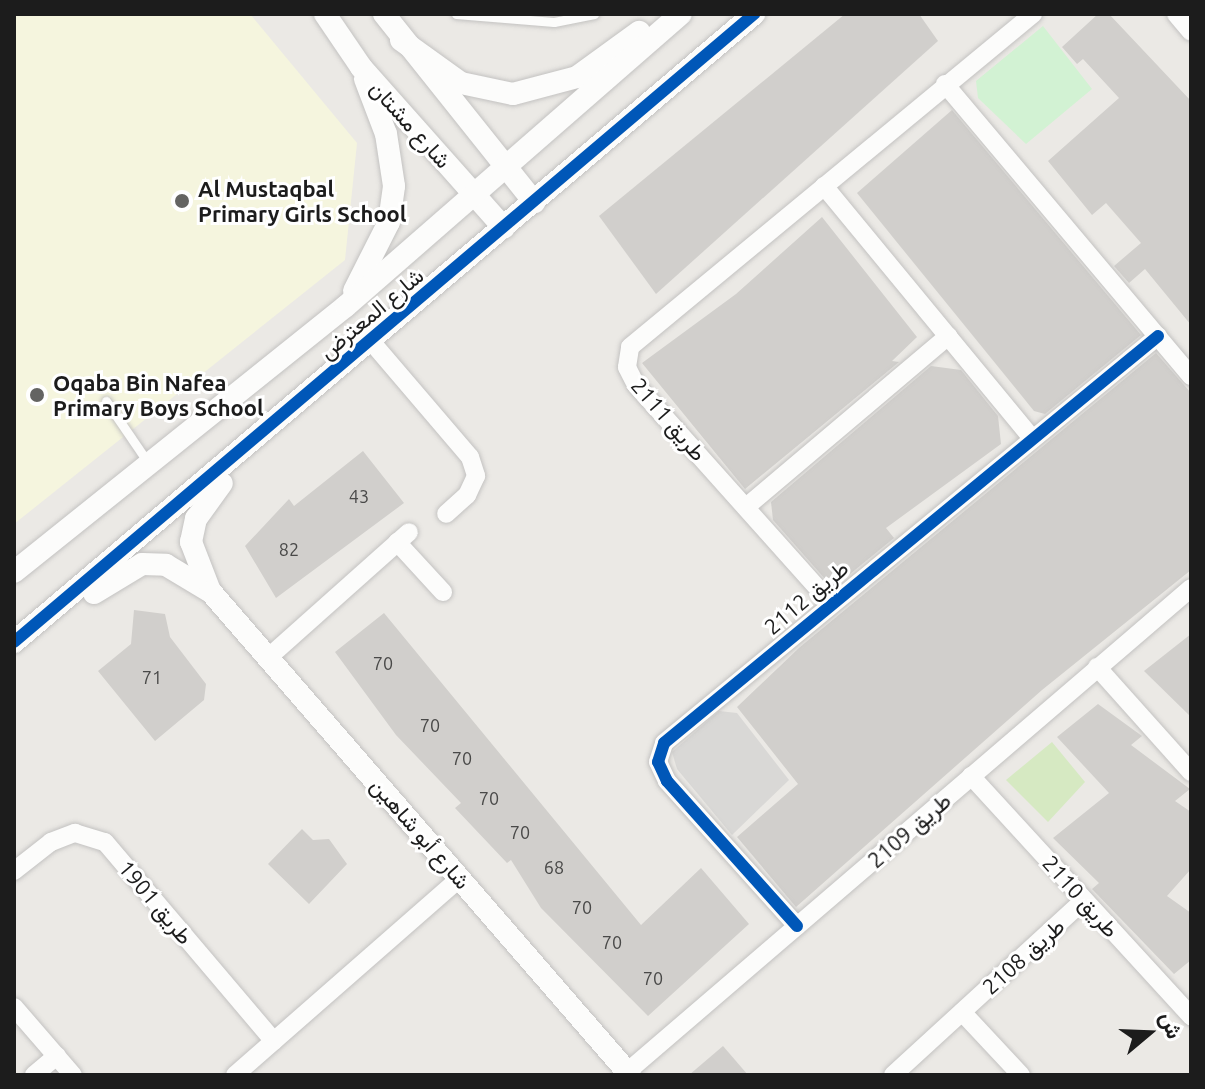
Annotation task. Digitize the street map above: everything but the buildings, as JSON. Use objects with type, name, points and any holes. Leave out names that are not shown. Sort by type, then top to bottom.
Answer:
[{"type":"street","name":"شارع مشتان","points":[[325,14],[361,67],[504,228]]},
{"type":"street","name":"شارع مشتان","points":[[384,14],[401,40],[534,202]]},
{"type":"street","points":[[401,40],[461,83],[495,93],[535,93],[584,73],[662,14]]},
{"type":"street","name":"شارع المعترض","points":[[14,572],[147,461],[346,306],[503,165],[681,14]]},
{"type":"street","name":"شارع المعترض","points":[[14,642],[754,14]]},
{"type":"street","name":"طريق 2111","points":[[830,602],[636,385],[627,357],[637,339],[1033,14]]},
{"type":"street","points":[[1176,14],[1191,32]]},
{"type":"street","points":[[346,306],[389,222],[394,186],[386,134],[361,67]]},
{"type":"street","points":[[945,84],[1191,376]]},
{"type":"street","points":[[824,186],[1032,438]]},
{"type":"street","points":[[746,507],[948,336]]},
{"type":"street","name":"طريق 2112","points":[[797,926],[667,781],[659,752],[830,602],[1158,336]]},
{"type":"street","points":[[370,340],[470,457],[476,476],[467,495],[446,514]]},
{"type":"street","name":"شارع أبو شاهين","points":[[211,592],[191,542],[196,519],[275,422]]},
{"type":"street","points":[[270,656],[403,537],[443,592]]},
{"type":"street","name":"شارع أبو شاهين","points":[[14,648],[142,564],[166,565],[211,592],[270,656],[628,1074]]},
{"type":"street","name":"طريق 2109","points":[[628,1074],[1191,588]]},
{"type":"street","points":[[1097,667],[1191,772]]},
{"type":"street","name":"طريق 2110","points":[[971,776],[1191,1016]]},
{"type":"street","name":"طريق 1901","points":[[14,871],[51,842],[75,833],[105,842],[274,1041]]},
{"type":"street","points":[[235,1075],[460,878]]},
{"type":"street","name":"طريق 2108","points":[[893,1075],[1084,900]]},
{"type":"street","points":[[14,1007],[73,1075]]},
{"type":"street","name":"طريق 2108","points":[[962,1012],[1021,1075]]},
{"type":"street","points":[[34,1075],[57,1056]]},
{"type":"lane","points":[[456,14],[554,22],[594,14]]},
{"type":"lane","points":[[106,401],[147,461]]},
{"type":"shaded area","name":"Al Mustaqbal Primary Girls School","points":[[14,14],[250,14],[357,143],[345,260],[14,524]]},
{"type":"shaded area","points":[[719,711],[737,713],[789,780],[732,835],[677,769],[672,752]]},
{"type":"green space","points":[[1043,26],[1092,89],[1026,144],[978,98],[976,81]]},
{"type":"green space","points":[[1052,742],[1085,782],[1048,822],[1006,780]]},
{"type":"cycle path","points":[[14,642],[754,14]]},
{"type":"cycle path","points":[[797,926],[667,781],[658,762],[664,743],[1158,336]]},
{"type":"place","name":"Al Mustaqbal Primary Girls School","points":[[182,201]]},
{"type":"place","name":"Oqaba Bin Nafea Primary Boys School","points":[[37,395]]}]
